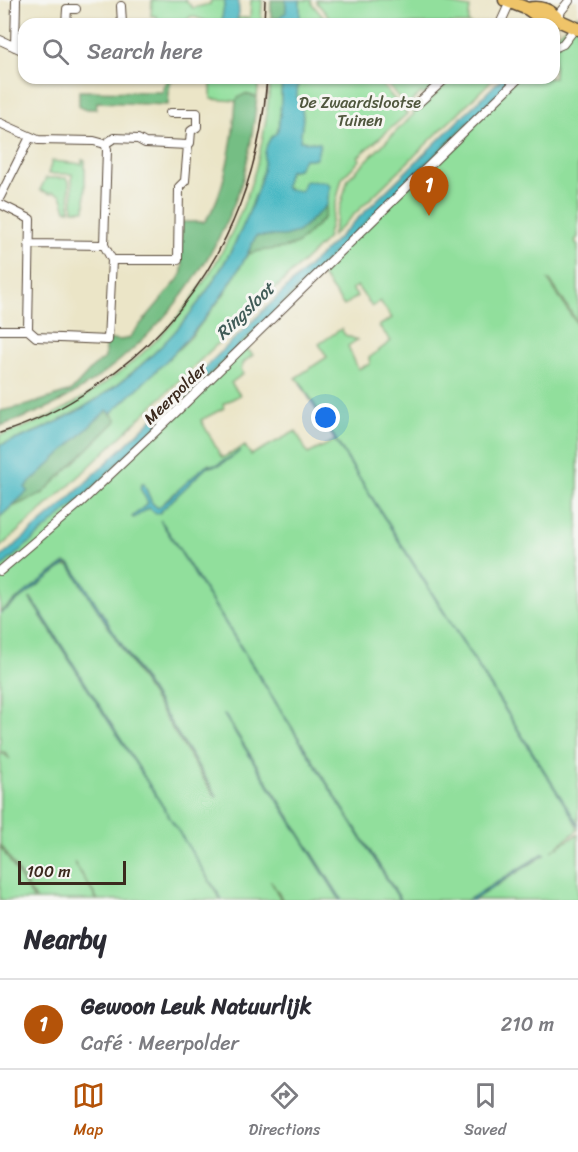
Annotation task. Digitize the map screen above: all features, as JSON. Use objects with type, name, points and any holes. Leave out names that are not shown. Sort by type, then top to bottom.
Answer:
[{"type":"main road","points":[[507,1],[528,9],[534,16],[540,18]]},
{"type":"street","points":[[15,47],[16,0]]},
{"type":"street","points":[[502,18],[507,1]]},
{"type":"street","points":[[560,45],[569,24],[561,11],[569,1]]},
{"type":"street","points":[[122,6],[122,18]]},
{"type":"street","points":[[66,18],[67,9],[76,9]]},
{"type":"street","points":[[0,40],[18,48]]},
{"type":"street","points":[[415,106],[440,84]]},
{"type":"street","name":"Meerpolder","points":[[0,571],[80,503],[175,413],[513,84]]},
{"type":"street","points":[[112,260],[178,260],[179,187],[185,181],[190,131],[197,128],[197,113],[170,113]]},
{"type":"street","points":[[0,123],[38,140],[94,141],[105,144],[114,138],[138,139],[145,143],[188,145]]},
{"type":"street","points":[[0,197],[30,137]]},
{"type":"street","points":[[0,330],[28,330],[36,337],[108,339],[112,260],[104,245],[107,149],[105,144]]},
{"type":"street","points":[[0,204],[30,219],[28,330]]},
{"type":"street","points":[[29,244],[104,245]]},
{"type":"green space","points":[[152,0],[185,0],[193,8],[210,4],[211,0],[225,0],[222,18],[191,16],[189,18],[157,18],[157,16],[151,16]]},
{"type":"green space","points":[[251,0],[262,0],[261,18],[250,18]]},
{"type":"green space","points":[[271,0],[286,0],[287,12],[278,18],[271,18]]},
{"type":"green space","points":[[300,0],[311,0],[324,18],[300,18]]},
{"type":"green space","points":[[316,0],[447,0],[446,3],[470,8],[469,18],[330,18]]},
{"type":"green space","points":[[578,15],[578,237],[575,241],[578,246],[578,323],[548,280],[578,326],[578,824],[573,818],[578,830],[551,851],[578,834],[578,900],[473,900],[545,855],[544,853],[468,900],[401,900],[288,721],[400,900],[342,900],[229,721],[340,900],[283,900],[270,880],[281,900],[222,900],[197,861],[221,900],[98,900],[74,862],[97,900],[36,900],[0,843],[0,754],[10,759],[5,752],[0,752],[0,614],[64,566],[70,566],[208,786],[217,796],[71,565],[65,563],[0,612],[0,568],[508,84],[560,84],[560,32]],"holes":[[[321,274],[344,306],[357,296],[352,289],[357,286],[372,307],[380,301],[392,318],[379,326],[391,341],[369,358],[370,364],[358,369],[348,346],[357,340],[345,335],[341,329],[319,344],[327,357],[295,378],[301,383],[336,440],[308,454],[296,431],[251,455],[245,446],[222,458],[201,420],[224,408],[223,404],[240,395],[231,383],[243,374],[241,369],[244,362],[253,355],[246,348]],[[209,464],[210,467],[207,467],[161,510],[149,508],[133,517],[148,503],[144,494],[144,484],[152,503],[158,508]],[[31,598],[140,770],[30,599]]]},
{"type":"green space","points":[[165,84],[170,84],[168,105],[97,102],[96,109],[83,109],[79,106],[79,91],[163,92]]},
{"type":"green space","points":[[211,84],[258,84],[257,97],[245,94],[236,101],[211,99]]},
{"type":"green space","points":[[269,84],[282,84],[277,132],[269,140],[260,182],[247,217],[228,257],[205,294],[178,328],[149,358],[116,386],[80,409],[41,429],[0,445],[0,435],[40,421],[66,408],[102,385],[138,357],[170,325],[198,290],[222,252],[241,211],[256,168],[265,124]]},
{"type":"green space","name":"De Zwaardslootse Tuinen","points":[[298,84],[381,84],[407,114],[358,157],[360,160],[342,178],[327,239],[70,485],[0,547],[0,517],[10,508],[43,493],[117,420],[111,413],[191,337],[224,294],[248,254],[292,246],[324,218],[330,187],[304,183],[301,191],[285,186],[289,171],[296,170],[304,159],[314,159],[319,143],[300,141],[303,118],[297,97]]},
{"type":"green space","points":[[387,84],[436,84],[425,95],[421,93],[411,102],[413,106],[409,109]]},
{"type":"green space","points":[[446,84],[488,84],[332,236],[348,179],[414,114],[412,111],[416,108],[418,110]]},
{"type":"green space","points":[[245,94],[257,97],[252,138],[243,178],[230,213],[195,278],[172,308],[120,360],[59,402],[0,426],[0,411],[28,405],[71,391],[92,368],[105,358],[105,342],[129,338],[181,276],[182,222],[204,222],[218,198],[227,164],[236,101]]},
{"type":"green space","points":[[82,160],[85,160],[85,210],[73,210],[72,174],[48,174],[52,161],[82,164]]},
{"type":"green space","points":[[46,178],[66,178],[69,181],[70,210],[66,210],[61,195],[40,190]]},
{"type":"green space","points":[[327,205],[324,218],[297,244],[248,254],[256,236],[289,234],[296,231]]},
{"type":"green space","points":[[107,410],[117,420],[43,493],[10,508],[27,491],[25,487]]},
{"type":"green space","points":[[0,846],[34,900],[0,900]]},
{"type":"water","points":[[225,0],[238,0],[238,18],[222,18]]},
{"type":"water","points":[[286,0],[300,0],[300,18],[278,18],[286,12]]},
{"type":"water","points":[[282,84],[298,84],[297,97],[303,118],[300,141],[320,143],[317,157],[304,159],[298,169],[289,171],[285,186],[287,189],[301,191],[305,181],[326,182],[330,186],[327,205],[298,232],[284,236],[256,236],[227,288],[193,332],[111,413],[107,410],[25,487],[28,491],[0,517],[0,445],[41,430],[80,410],[116,386],[149,358],[179,327],[205,293],[228,256],[247,217],[263,170],[267,146],[269,140],[277,132]]},
{"type":"water","points":[[496,84],[508,84],[86,494],[0,568],[0,558],[63,504]]},
{"type":"water","points":[[300,383],[578,824],[578,826],[335,440]]},
{"type":"water","points":[[241,451],[220,465],[207,467],[159,513],[156,514],[149,508],[134,518],[132,517],[148,503],[140,488],[142,484],[152,503],[158,508],[206,465],[217,465]]},
{"type":"water","points":[[160,520],[164,525],[401,900],[400,900]]},
{"type":"water","points":[[65,563],[71,565],[86,587],[217,797],[70,566],[67,564],[61,568],[0,614]]},
{"type":"water","points":[[30,598],[39,609],[222,900]]},
{"type":"water","points":[[225,715],[342,900],[340,900]]},
{"type":"water","points":[[544,853],[473,900],[468,900]]},
{"type":"tram line","points":[[264,18],[265,0]]},
{"type":"tram line","points":[[0,433],[48,414],[94,387],[132,358],[165,326],[193,291],[217,254],[237,213],[251,170],[261,125],[266,84]]},
{"type":"place","name":"Gewoon Leuk Natuurlijk","points":[[429,216]]},
{"type":"water label","name":"Ringsloot","points":[[245,311]]}]
